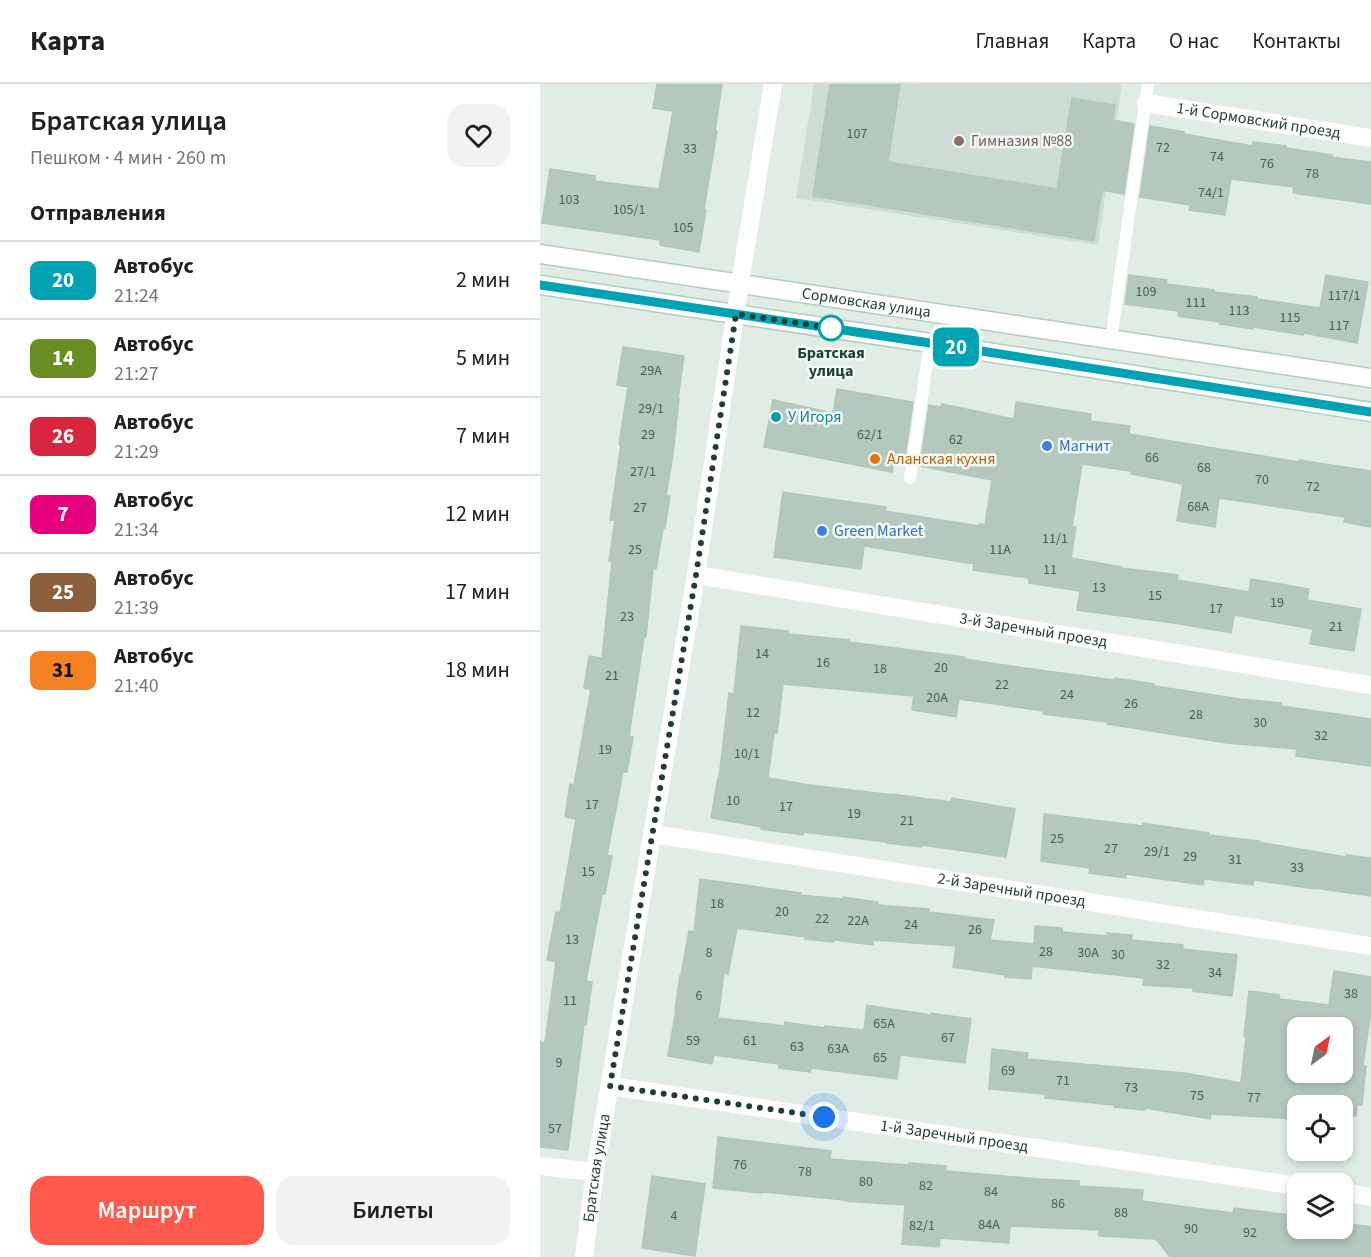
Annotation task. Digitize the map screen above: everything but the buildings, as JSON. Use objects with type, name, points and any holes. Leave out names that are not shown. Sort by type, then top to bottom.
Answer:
[{"type":"street","name":"Братская улица","points":[[584,1257],[595,1172],[696,575],[773,84]]},
{"type":"street","name":"1-й Сормовский проезд","points":[[1146,104],[1371,138]]},
{"type":"street","name":"Сормовская улица","points":[[540,254],[1371,378]]},
{"type":"street","name":"Сормовская улица","points":[[540,285],[1371,412]]},
{"type":"street","name":"3-й Заречный проезд","points":[[696,575],[1371,685]]},
{"type":"street","name":"2-й Заречный проезд","points":[[653,834],[1371,946]]},
{"type":"street","name":"1-й Заречный проезд","points":[[610,1086],[1287,1184]]},
{"type":"street","points":[[540,1166],[595,1172]]},
{"type":"street","points":[[1353,1194],[1371,1197]]},
{"type":"lane","points":[[1111,340],[1148,84]]},
{"type":"lane","points":[[910,478],[930,343]]},
{"type":"shaded area","name":"Гимназия №88","points":[[814,84],[1122,84],[1098,245],[796,198]]},
{"type":"bus line","name":"20","points":[[540,285],[1371,412]]},
{"type":"place","name":"Гимназия №88","points":[[959,141]]},
{"type":"place","name":"Братская улица","points":[[831,328]]},
{"type":"place","name":"У Игоря","points":[[776,417]]},
{"type":"place","name":"Магнит","points":[[1047,446]]},
{"type":"place","name":"Аланская кухня","points":[[875,459]]},
{"type":"place","name":"Green Market","points":[[822,531]]},
{"type":"route","points":[[824,1117],[610,1086],[696,575],[736,314],[831,328]]}]
